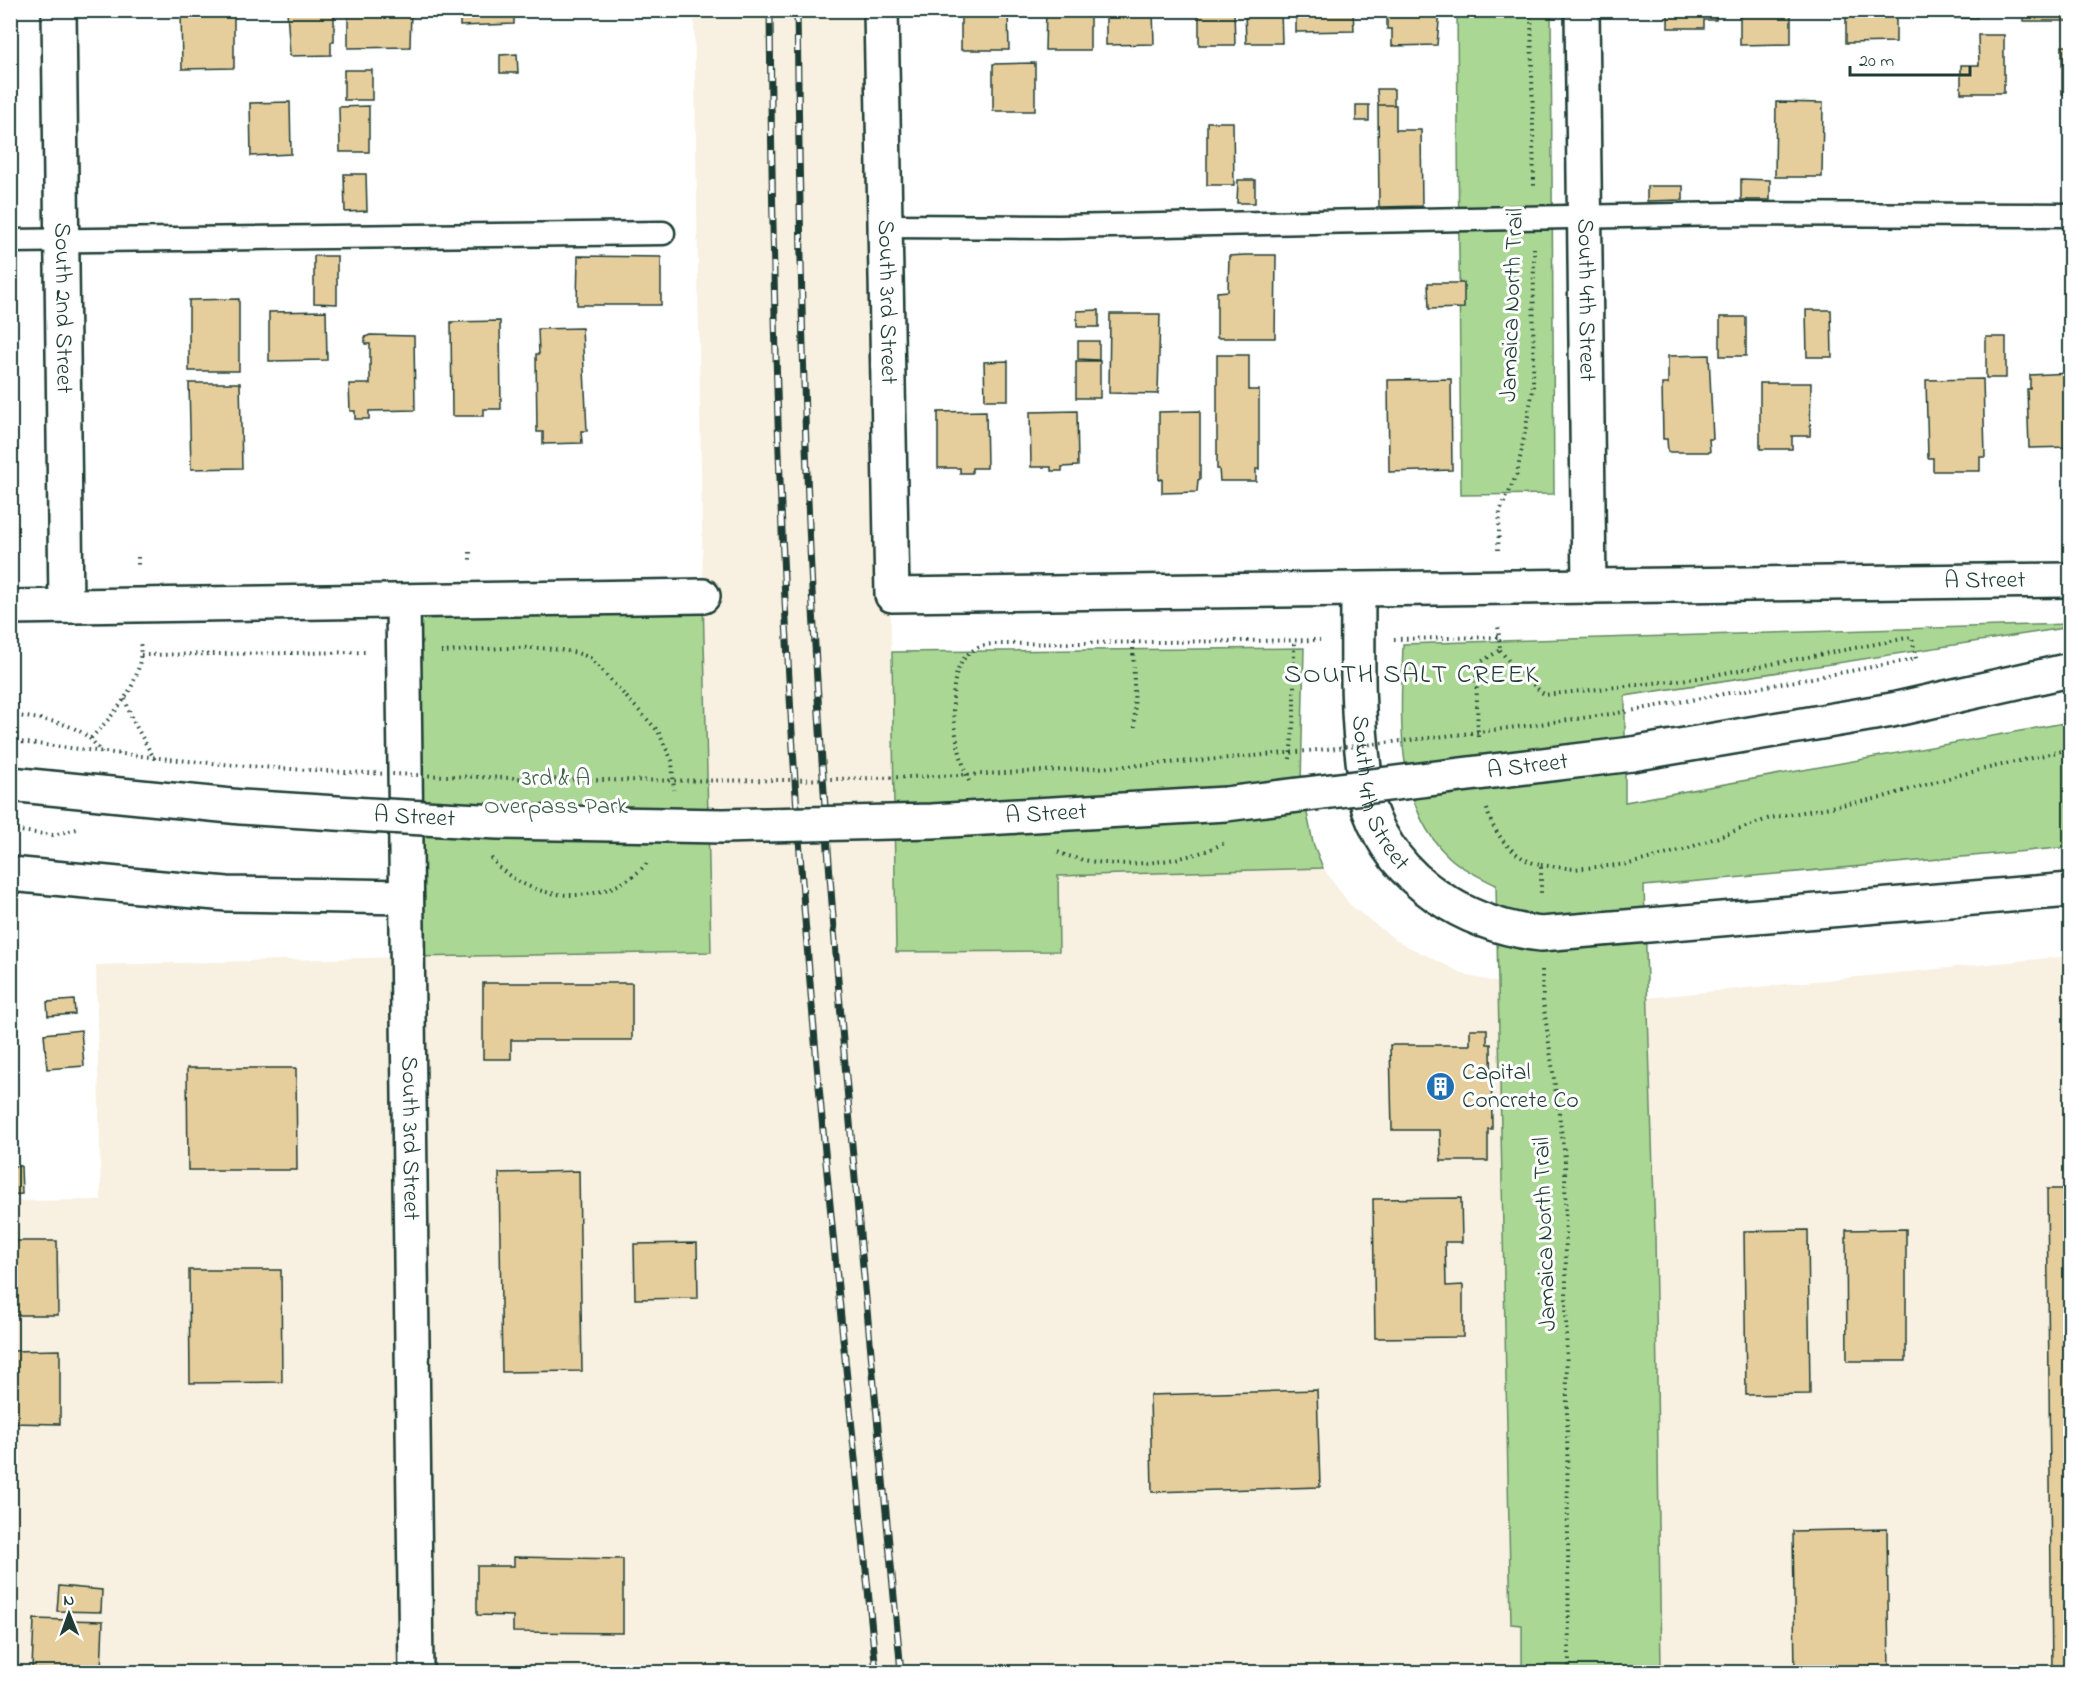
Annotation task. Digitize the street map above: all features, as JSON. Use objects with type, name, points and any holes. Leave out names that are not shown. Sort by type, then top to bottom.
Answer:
[{"type":"street","name":"South 2nd Street","points":[[59,10],[66,606]]},
{"type":"street","name":"South 3rd Street","points":[[881,10],[892,595]]},
{"type":"street","name":"South 4th Street","points":[[1582,10],[1589,587]]},
{"type":"street","name":"A Street","points":[[892,595],[2070,580]]},
{"type":"street","name":"South 4th Street","points":[[1358,590],[1359,733],[1369,808],[1391,851],[1423,887],[1458,910],[1507,930],[1541,934]]},
{"type":"street","points":[[10,607],[703,596]]},
{"type":"street","name":"South 3rd Street","points":[[403,602],[416,1672]]},
{"type":"street","name":"A Street","points":[[10,784],[241,807],[498,822],[723,826],[932,821],[1226,804],[1632,754],[1892,710],[2070,670]]},
{"type":"street","points":[[10,874],[227,894],[406,897]]},
{"type":"street","points":[[1541,934],[2070,890]]},
{"type":"lane","points":[[884,226],[1059,227],[1585,216],[2070,215]]},
{"type":"lane","points":[[10,241],[663,233]]},
{"type":"path","name":"Jamaica North Trail","points":[[1500,650],[1498,588],[1500,511],[1517,474],[1533,389],[1534,218],[1531,10]]},
{"type":"path","points":[[91,738],[125,699],[136,678],[141,655],[138,556]]},
{"type":"path","points":[[976,790],[960,758],[954,703],[956,678],[969,653],[986,645],[1498,637]]},
{"type":"path","points":[[10,741],[224,764],[460,776],[649,781],[997,775],[1167,763],[1506,728],[1630,711],[1916,658],[1912,637],[1698,678],[1545,695],[1515,669],[1500,650],[1481,662],[1476,670],[1478,740]]},
{"type":"path","points":[[1289,768],[1294,716],[1294,640]]},
{"type":"path","points":[[1133,642],[1135,727]]},
{"type":"path","points":[[1485,801],[1489,817],[1501,837],[1530,863],[1574,869],[1629,864],[1683,850],[1770,818],[1880,798],[1959,775],[2070,749]]},
{"type":"path","points":[[1057,852],[1096,863],[1156,861],[1203,853],[1227,841]]},
{"type":"path","name":"Jamaica North Trail","points":[[1540,865],[1543,1001],[1565,1157],[1569,1672]]},
{"type":"shaded area","points":[[694,11],[881,11],[896,951],[1058,876],[1323,868],[1350,905],[1397,941],[1468,976],[1500,983],[1511,1623],[1522,1625],[1522,1672],[11,1672],[10,1201],[101,1200],[96,965],[407,957],[703,596]]},
{"type":"shaded area","points":[[2070,956],[2070,1672],[1661,1672],[1655,1234],[1646,998]]},
{"type":"green space","points":[[1457,11],[1551,11],[1554,494],[1461,495]]},
{"type":"green space","name":"3rd & A Overpass Park","points":[[703,596],[711,952],[407,957],[403,602]]},
{"type":"green space","points":[[2070,624],[2070,627],[1625,696],[1625,802],[2070,722],[2070,847],[1644,886],[1655,1234],[1661,1672],[1522,1672],[1522,1625],[1511,1624],[1496,885],[1465,869],[1449,857],[1431,836],[1418,812],[1409,785],[1404,757],[1401,700],[1403,644]]},
{"type":"green space","points":[[1304,648],[1301,784],[1313,843],[1323,868],[1058,876],[1059,951],[896,952],[892,652]]},
{"type":"building","points":[[181,10],[234,10],[234,68],[182,69]]},
{"type":"building","points":[[287,10],[334,10],[334,42],[331,42],[331,55],[290,56]]},
{"type":"building","points":[[348,10],[411,10],[410,47],[348,48]]},
{"type":"building","points":[[460,10],[514,10],[514,24],[460,26]]},
{"type":"building","points":[[961,10],[1008,10],[1009,50],[961,50]]},
{"type":"building","points":[[1046,10],[1090,10],[1090,50],[1045,50]]},
{"type":"building","points":[[1106,10],[1153,10],[1154,44],[1106,45]]},
{"type":"building","points":[[1199,10],[1234,10],[1235,45],[1199,45]]},
{"type":"building","points":[[1245,10],[1281,10],[1282,43],[1246,43]]},
{"type":"building","points":[[1296,10],[1353,10],[1354,31],[1296,32]]},
{"type":"building","points":[[1387,10],[1440,10],[1437,45],[1392,46],[1392,29],[1387,29]]},
{"type":"building","points":[[1668,10],[1716,10],[1716,20],[1704,20],[1704,28],[1668,28]]},
{"type":"building","points":[[1740,10],[1791,10],[1791,44],[1740,45]]},
{"type":"building","points":[[1846,10],[1896,10],[1896,42],[1846,43]]},
{"type":"building","points":[[1934,10],[1977,10],[1977,18],[1934,18]]},
{"type":"building","points":[[2023,10],[2070,10],[2070,21],[2023,21]]},
{"type":"building","points":[[1978,35],[2004,35],[2004,93],[1961,93],[1961,65],[1979,65]]},
{"type":"building","points":[[2062,46],[2070,46],[2070,94],[2062,94]]},
{"type":"building","points":[[517,54],[518,73],[500,73],[500,55]]},
{"type":"building","points":[[1035,63],[1035,111],[993,111],[993,64]]},
{"type":"building","points":[[344,70],[372,70],[372,100],[344,100]]},
{"type":"building","points":[[1377,89],[1394,89],[1394,105],[1378,105]]},
{"type":"building","points":[[290,102],[291,154],[251,156],[250,103]]},
{"type":"building","points":[[1776,102],[1823,103],[1822,177],[1775,177]]},
{"type":"building","points":[[1356,105],[1369,105],[1369,121],[1356,121]]},
{"type":"building","points":[[1378,105],[1396,105],[1396,130],[1421,130],[1422,206],[1379,207]]},
{"type":"building","points":[[369,106],[369,152],[340,152],[339,107]]},
{"type":"building","points":[[1207,122],[1233,122],[1234,185],[1207,185]]},
{"type":"building","points":[[344,174],[366,174],[367,211],[345,212]]},
{"type":"building","points":[[1741,179],[1770,180],[1770,200],[1741,200]]},
{"type":"building","points":[[1238,180],[1255,180],[1255,203],[1237,203]]},
{"type":"building","points":[[1647,186],[1683,186],[1683,200],[1647,201]]},
{"type":"building","points":[[1276,255],[1275,338],[1217,338],[1217,292],[1228,291],[1229,256]]},
{"type":"building","points":[[314,256],[337,256],[337,304],[314,303]]},
{"type":"building","points":[[578,256],[661,257],[661,305],[577,305]]},
{"type":"building","points":[[1428,283],[1464,283],[1464,308],[1429,309]]},
{"type":"building","points":[[239,299],[239,371],[189,371],[189,300]]},
{"type":"building","points":[[1099,310],[1099,327],[1077,327],[1077,311]]},
{"type":"building","points":[[1806,310],[1831,310],[1832,357],[1807,357]]},
{"type":"building","points":[[326,311],[327,360],[269,361],[269,312]]},
{"type":"building","points":[[1110,314],[1160,314],[1158,394],[1109,393]]},
{"type":"building","points":[[1720,317],[1746,317],[1746,356],[1720,356]]},
{"type":"building","points":[[500,321],[501,409],[484,409],[484,416],[452,416],[451,322]]},
{"type":"building","points":[[582,328],[587,431],[581,431],[582,443],[543,444],[543,432],[537,432],[538,329]]},
{"type":"building","points":[[370,335],[414,336],[415,410],[369,411],[369,419],[355,419],[355,411],[350,411],[349,384],[370,384],[370,344],[365,344],[365,337]]},
{"type":"building","points":[[1986,337],[2006,337],[2006,378],[1986,378]]},
{"type":"building","points":[[1078,341],[1099,341],[1099,360],[1078,359]]},
{"type":"building","points":[[1217,355],[1249,355],[1249,390],[1259,390],[1259,469],[1256,469],[1256,481],[1220,481],[1219,469],[1217,469]]},
{"type":"building","points":[[1709,355],[1713,439],[1709,439],[1710,452],[1668,452],[1667,439],[1663,439],[1662,384],[1668,384],[1668,356]]},
{"type":"building","points":[[1008,361],[1008,400],[985,400],[984,362]]},
{"type":"building","points":[[1076,361],[1100,361],[1100,398],[1076,398]]},
{"type":"building","points":[[2070,373],[2070,447],[2029,448],[2027,389],[2030,389],[2030,375]]},
{"type":"building","points":[[1451,379],[1452,470],[1389,472],[1388,380]]},
{"type":"building","points":[[1983,379],[1985,457],[1980,457],[1980,471],[1933,471],[1933,458],[1928,458],[1926,380]]},
{"type":"building","points":[[189,383],[240,383],[242,468],[191,469]]},
{"type":"building","points":[[1760,383],[1811,383],[1810,436],[1792,436],[1792,449],[1760,449]]},
{"type":"building","points":[[986,411],[987,468],[972,468],[972,473],[960,473],[960,468],[938,468],[938,412]]},
{"type":"building","points":[[1077,411],[1078,466],[1062,467],[1062,471],[1051,471],[1051,467],[1031,467],[1030,412]]},
{"type":"building","points":[[1200,411],[1200,479],[1197,492],[1162,493],[1162,479],[1159,480],[1159,412]]},
{"type":"building","points":[[483,983],[632,983],[632,1040],[511,1040],[511,1059],[483,1059]]},
{"type":"building","points":[[74,1000],[75,1014],[48,1016],[47,1002]]},
{"type":"building","name":"Capital Concrete Co","points":[[1470,1029],[1487,1029],[1487,1044],[1491,1044],[1492,1129],[1488,1129],[1488,1161],[1441,1161],[1440,1130],[1392,1130],[1390,1045],[1470,1045]]},
{"type":"building","points":[[81,1030],[84,1066],[47,1069],[44,1034]]},
{"type":"building","points":[[187,1068],[296,1068],[297,1170],[188,1170]]},
{"type":"building","points":[[10,1166],[21,1166],[22,1194],[10,1195]]},
{"type":"building","points":[[579,1171],[582,1371],[502,1372],[499,1173]]},
{"type":"building","points":[[2047,1189],[2070,1189],[2070,1672],[2052,1672]]},
{"type":"building","points":[[1461,1198],[1462,1242],[1445,1242],[1446,1286],[1463,1285],[1463,1337],[1375,1338],[1373,1199]]},
{"type":"building","points":[[1906,1229],[1906,1361],[1847,1361],[1846,1230]]},
{"type":"building","points":[[1808,1230],[1810,1394],[1746,1395],[1744,1231]]},
{"type":"building","points":[[10,1241],[57,1241],[58,1315],[10,1315]]},
{"type":"building","points":[[697,1243],[698,1298],[635,1299],[634,1244]]},
{"type":"building","points":[[189,1270],[281,1270],[282,1382],[190,1383]]},
{"type":"building","points":[[60,1350],[60,1424],[10,1423],[10,1351]]},
{"type":"building","points":[[1317,1390],[1320,1487],[1152,1492],[1150,1395]]},
{"type":"building","points":[[1887,1529],[1889,1672],[1795,1672],[1793,1531]]},
{"type":"building","points":[[514,1557],[623,1559],[623,1633],[513,1632],[513,1616],[477,1615],[477,1566],[514,1566]]},
{"type":"building","points":[[59,1586],[102,1590],[101,1612],[57,1611]]},
{"type":"building","points":[[34,1619],[103,1621],[101,1672],[32,1669]]},
{"type":"railway","points":[[770,10],[778,439],[790,697],[817,1063],[876,1672]]},
{"type":"railway","points":[[797,10],[805,419],[824,789],[854,1168],[901,1672]]},
{"type":"place","name":"Capital Concrete Co","points":[[1441,1087]]},
{"type":"district","name":"SOUTH SALT CREEK","points":[[1412,675]]}]
